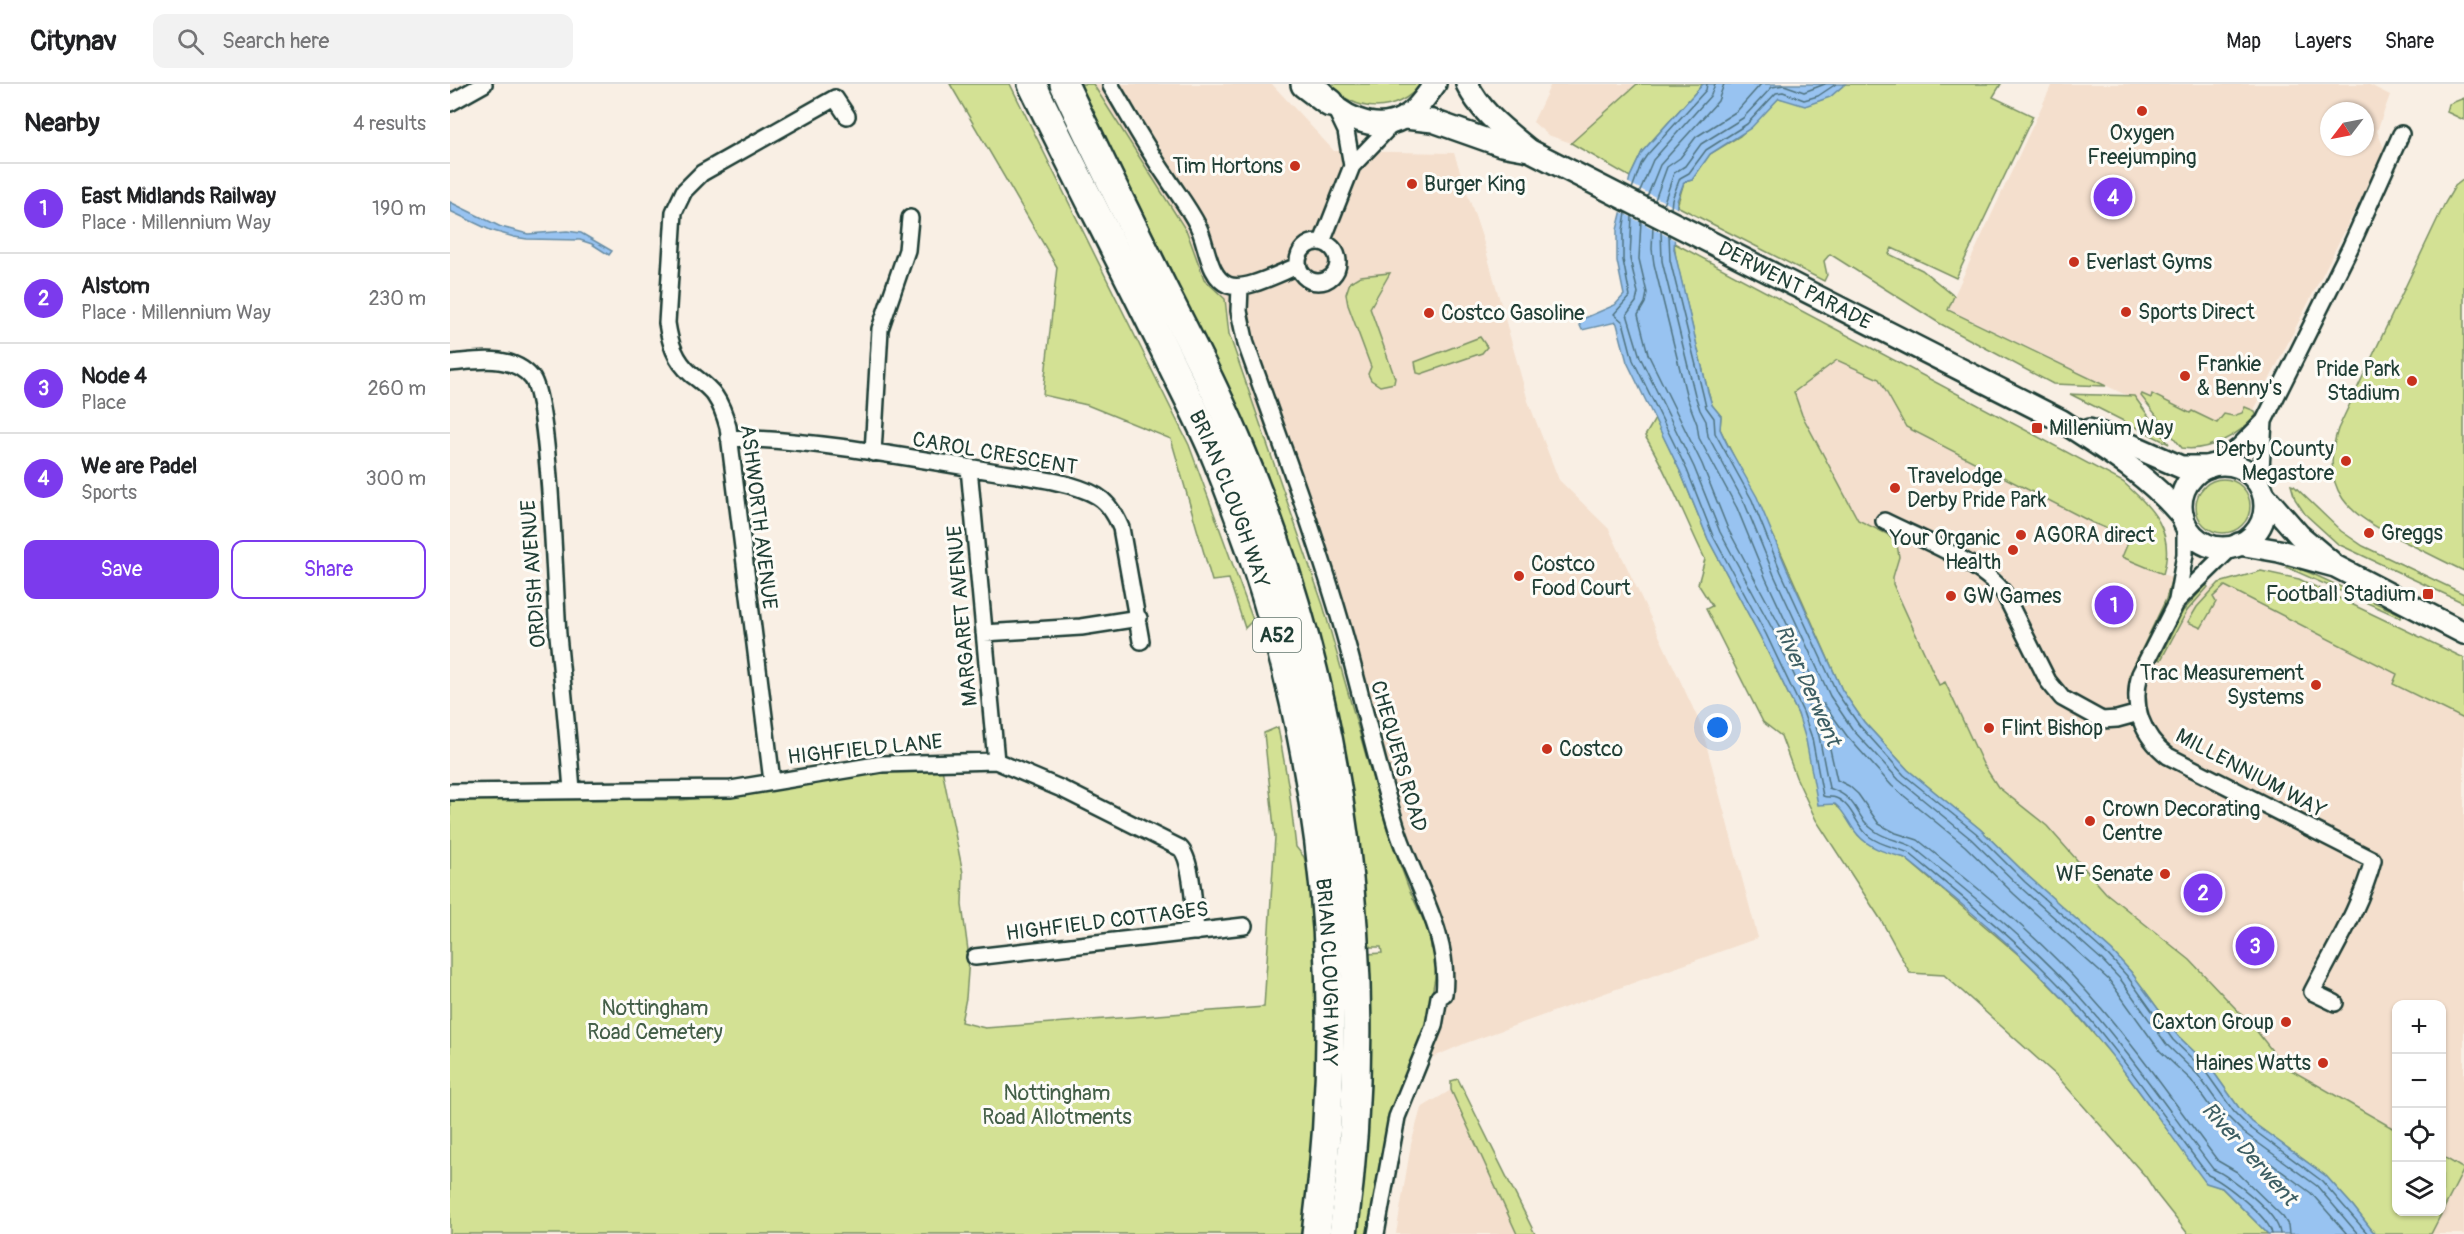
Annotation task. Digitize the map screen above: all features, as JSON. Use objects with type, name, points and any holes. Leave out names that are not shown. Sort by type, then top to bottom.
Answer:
[{"type":"highway","name":"BRIAN CLOUGH WAY","points":[[1032,84],[1131,280],[1216,457],[1246,536],[1292,686],[1316,814],[1327,918],[1330,988],[1328,1114],[1316,1234]]},
{"type":"highway","points":[[1305,84],[1327,98]]},
{"type":"highway","name":"BRIAN CLOUGH WAY","points":[[1068,91],[1243,455],[1297,609],[1319,692],[1343,822],[1350,883],[1357,999],[1353,1134],[1343,1234]]},
{"type":"street","points":[[450,103],[484,84]]},
{"type":"street","points":[[1322,242],[1352,166],[1399,120],[1418,106],[1435,84]]},
{"type":"street","name":"DERWENT PARADE","points":[[1467,84],[1488,115],[1533,152],[2060,420],[2138,471],[2157,488],[2184,520]]},
{"type":"street","points":[[1111,86],[1165,176],[1187,206],[1204,238],[1216,275],[1225,284],[1240,286],[1298,266]]},
{"type":"street","name":"ASHWORTH AVENUE","points":[[772,781],[729,438],[719,403],[710,390],[686,369],[670,343],[667,323],[672,232],[676,207],[688,185],[702,173],[835,98],[847,116]]},
{"type":"street","points":[[1327,98],[1346,130],[1352,166]]},
{"type":"street","name":"DERWENT PARADE","points":[[1327,98],[1358,120],[1372,123],[1399,120],[1433,121],[1501,145],[1533,152]]},
{"type":"street","points":[[2401,134],[2350,248],[2264,421],[2238,447],[2193,477],[2186,487],[2181,504],[2184,520],[2201,541],[2218,547],[2236,545],[2278,551],[2335,566],[2464,633]]},
{"type":"street","points":[[873,453],[880,329],[907,250],[910,218]]},
{"type":"street","points":[[1322,242],[1328,244],[1336,253],[1337,265],[1334,274],[1324,281],[1313,282],[1303,276],[1298,260],[1303,248],[1309,244],[1322,242]]},
{"type":"street","name":"CHEQUERS ROAD","points":[[1240,286],[1239,311],[1246,345],[1334,601],[1402,844],[1437,928],[1446,977],[1444,994],[1439,997],[1434,1026],[1396,1117],[1376,1234]]},
{"type":"street","name":"ORDISH AVENUE","points":[[450,363],[499,360],[516,366],[532,378],[540,396],[572,789]]},
{"type":"street","name":"DERWENT PARADE","points":[[2060,420],[2115,438],[2181,467],[2211,466]]},
{"type":"street","points":[[2236,545],[2251,537],[2260,526],[2265,513],[2262,490],[2264,421]]},
{"type":"street","name":"CAROL CRESCENT","points":[[729,438],[760,439],[873,453],[969,468],[1072,486],[1099,496],[1114,514],[1121,528],[1139,618],[1141,641]]},
{"type":"street","points":[[2211,466],[2232,465],[2243,469],[2299,535],[2335,566]]},
{"type":"street","name":"MARGARET AVENUE","points":[[969,468],[996,760]]},
{"type":"street","name":"MILLENNIUM WAY","points":[[2184,520],[2185,554],[2177,601],[2140,675],[2136,695],[2139,713],[2149,737],[2169,756],[2373,860],[2370,873],[2344,930],[2312,992],[2335,1003]]},
{"type":"street","points":[[1884,521],[1968,563],[1996,584],[2004,593],[2048,681],[2068,702],[2102,720],[2117,719],[2139,713]]},
{"type":"street","name":"MILLENNIUM WAY","points":[[2177,601],[2236,545]]},
{"type":"street","points":[[984,633],[1081,627],[1139,618]]},
{"type":"street","name":"HIGHFIELD LANE","points":[[450,792],[731,789],[892,763],[996,760],[1062,789],[1180,848],[1186,856],[1196,932]]},
{"type":"street","name":"HIGHFIELD COTTAGES","points":[[975,957],[1244,926]]},
{"type":"shaded area","points":[[1093,84],[1272,84],[1334,151],[1454,153],[1483,240],[1528,401],[1559,480],[1609,529],[1701,725],[1758,938],[1466,1043],[1408,1068],[1425,1031],[1437,967],[1436,952],[1312,547],[1255,406],[1230,324],[1225,299],[1204,279],[1187,232]]},
{"type":"shaded area","points":[[1551,84],[1637,84],[1571,143],[1548,135],[1533,122]]},
{"type":"shaded area","points":[[2052,84],[2368,84],[2390,95],[2377,131],[2385,151],[2249,420],[2221,441],[1948,309]]},
{"type":"shaded area","points":[[1837,360],[1879,379],[1906,427],[2093,523],[2130,538],[2122,557],[2202,590],[2261,571],[2299,579],[2464,658],[2464,1169],[2446,1158],[2446,1000],[2392,1000],[2392,1128],[2284,1066],[2255,1029],[2190,960],[2106,893],[2047,826],[1998,788],[1983,764],[1945,682],[1939,685],[1893,584],[1897,567],[1887,534],[1858,520],[1802,415],[1794,392]]},
{"type":"shaded area","points":[[1451,1090],[1517,1234],[1396,1234],[1411,1144],[1421,1108]]},
{"type":"shaded area","points":[[2464,1169],[2464,1234],[2431,1234],[2440,1216],[2446,1216],[2446,1204]]},
{"type":"green space","points":[[950,84],[1010,84],[1189,445],[1253,620],[1245,628],[1229,579],[1212,581],[1171,439],[1087,405],[1043,395],[1057,267]]},
{"type":"green space","points":[[1079,84],[1093,84],[1187,232],[1204,279],[1225,299],[1229,334],[1323,605],[1387,829],[1409,889],[1430,935],[1431,948],[1436,952],[1437,967],[1425,1031],[1408,1068],[1389,1122],[1368,1234],[1355,1234],[1366,1129],[1368,954],[1382,953],[1381,947],[1368,947],[1361,856],[1342,744],[1206,347],[1171,270]]},
{"type":"green space","points":[[1330,84],[1421,84],[1400,101],[1388,106],[1376,107],[1351,101]]},
{"type":"green space","points":[[1637,84],[1703,84],[1642,152],[1630,177],[1571,143]]},
{"type":"green space","points":[[1845,84],[2001,84],[1993,97],[2033,116],[1956,278],[1892,248],[1889,254],[1922,270],[1954,296],[1948,310],[2106,386],[2053,384],[1939,323],[1830,254],[1824,261],[1827,275],[1824,281],[1677,206],[1684,182],[1692,180],[1710,154],[1740,136],[1779,98],[1815,102],[1829,96]]},
{"type":"green space","points":[[2464,98],[2464,120],[2447,112],[2449,104]]},
{"type":"green space","name":"Pride Park Stadium","points":[[2464,179],[2464,571],[2383,531],[2353,511],[2343,499],[2336,485],[2332,469],[2338,429],[2445,203],[2455,186]]},
{"type":"green space","points":[[1674,243],[2123,482],[2152,511],[2164,533],[2166,559],[2163,574],[2122,557],[2130,538],[2093,523],[1906,427],[1879,379],[1837,360],[1794,392],[1802,415],[1858,520],[1887,534],[1897,544],[1899,557],[1893,584],[1939,685],[1945,682],[1983,764],[1998,787],[2047,826],[2106,893],[2190,960],[2255,1029],[2284,1066],[2392,1128],[2392,1216],[2440,1216],[2431,1234],[2375,1234],[2326,1176],[2252,1122],[2239,1108],[2210,1067],[2178,1036],[2131,972],[2112,951],[2029,877],[1980,829],[1908,770],[1864,722],[1842,690],[1775,539],[1720,429],[1721,416],[1712,405],[1708,392]]},
{"type":"green space","points":[[1390,273],[1370,308],[1395,378],[1394,383],[1380,386],[1371,380],[1368,374],[1371,367],[1346,294],[1350,282],[1360,276]]},
{"type":"green space","points":[[1480,337],[1487,347],[1482,353],[1421,374],[1417,373],[1415,362]]},
{"type":"green space","points":[[2070,394],[2134,396],[2169,444]]},
{"type":"green space","points":[[2142,394],[2151,398],[2152,394],[2190,413],[2192,411],[2217,423],[2224,414],[2233,416],[2242,413],[2245,407],[2255,411],[2256,415],[2241,429],[2213,445],[2192,449],[2182,448],[2141,396]]},
{"type":"green space","points":[[1655,419],[1681,473],[1708,539],[1760,636],[1798,714],[1832,803],[1842,810],[1858,835],[1866,842],[1905,858],[2027,962],[2069,1005],[2115,1059],[2206,1182],[2222,1188],[2268,1234],[2188,1234],[2146,1177],[2057,1076],[1944,975],[1910,973],[1881,920],[1816,820],[1796,777],[1781,736],[1763,722],[1706,609],[1712,606],[1698,584],[1705,559],[1669,481],[1645,436]]},
{"type":"green space","points":[[2223,479],[2233,481],[2242,487],[2248,496],[2250,506],[2248,516],[2242,525],[2233,531],[2223,533],[2213,531],[2204,525],[2198,516],[2196,506],[2198,496],[2204,487],[2213,481]]},
{"type":"green space","points":[[2291,485],[2341,531],[2363,546],[2464,594],[2464,603],[2338,544],[2305,514],[2295,499]]},
{"type":"green space","points":[[2288,564],[2402,615],[2401,618],[2286,567]]},
{"type":"green space","points":[[2174,570],[2177,571],[2172,596],[2132,677],[2129,676],[2166,599]]},
{"type":"green space","points":[[2261,571],[2299,579],[2464,658],[2464,719],[2393,684],[2397,674],[2225,586],[2213,597],[2216,602],[2201,628],[2188,622],[2197,607],[2219,583]]},
{"type":"green space","points":[[2206,585],[2208,587],[2187,611],[2161,660],[2159,659],[2183,611]]},
{"type":"green space","name":"Nottingham Road Cemetery","points":[[1278,727],[1296,847],[1304,857],[1313,886],[1321,1022],[1306,1234],[450,1234],[450,801],[539,798],[683,800],[816,783],[877,771],[942,769],[963,873],[962,905],[969,958],[966,998],[961,1022],[985,1028],[1264,1007],[1275,837],[1264,733]]},
{"type":"green space","points":[[1458,1079],[1535,1234],[1517,1234],[1451,1090],[1451,1081]]},
{"type":"green space","points":[[2446,1158],[2464,1169],[2446,1204]]},
{"type":"water","name":"River Derwent","points":[[1703,84],[1845,84],[1830,97],[1805,106],[1779,98],[1751,128],[1710,154],[1692,180],[1684,182],[1677,201],[1674,249],[1708,392],[1712,405],[1721,416],[1720,429],[1757,497],[1842,690],[1864,722],[1908,770],[1980,829],[2029,877],[2112,951],[2131,972],[2178,1036],[2210,1067],[2239,1108],[2252,1122],[2326,1176],[2375,1234],[2268,1234],[2222,1188],[2206,1183],[2105,1047],[2030,965],[1969,910],[1905,858],[1880,850],[1863,840],[1835,804],[1818,805],[1806,740],[1798,714],[1760,636],[1708,539],[1681,473],[1627,362],[1617,324],[1616,322],[1582,330],[1578,321],[1615,305],[1624,295],[1617,261],[1617,230],[1630,177],[1642,152]]},
{"type":"water","points":[[450,202],[501,227],[528,234],[567,231],[581,233],[612,251],[609,255],[592,244],[580,240],[527,239],[490,230],[450,211]]},
{"type":"pier","points":[[1625,181],[1680,210],[1677,241],[1617,210]]},
{"type":"place","name":"Oxygen Freejumping","points":[[2142,111]]},
{"type":"place","name":"Tim Hortons","points":[[1295,166]]},
{"type":"place","name":"Burger King","points":[[1412,184]]},
{"type":"place","name":"We are Padel","points":[[2113,197]]},
{"type":"place","name":"Everlast Gyms","points":[[2074,262]]},
{"type":"place","name":"Sports Direct","points":[[2126,312]]},
{"type":"place","name":"Costco Gasoline","points":[[1429,313]]},
{"type":"place","name":"Frankie & Benny's","points":[[2185,376]]},
{"type":"place","name":"Pride Park Stadium","points":[[2412,381]]},
{"type":"place","name":"Millenium Way","points":[[2037,428]]},
{"type":"place","name":"Derby County Megastore","points":[[2346,461]]},
{"type":"place","name":"Travelodge Derby Pride Park","points":[[1895,488]]},
{"type":"place","name":"Greggs","points":[[2369,533]]},
{"type":"place","name":"AGORA direct","points":[[2021,535]]},
{"type":"place","name":"Your Organic Health","points":[[2013,550]]},
{"type":"place","name":"Costco Food Court","points":[[1519,576]]},
{"type":"place","name":"Football Stadium","points":[[2428,594]]},
{"type":"place","name":"GW Games","points":[[1951,596]]},
{"type":"place","name":"East Midlands Railway","points":[[2114,605]]},
{"type":"place","name":"Trac Measurement Systems","points":[[2316,685]]},
{"type":"place","name":"Flint Bishop","points":[[1989,728]]},
{"type":"place","name":"Costco","points":[[1547,749]]},
{"type":"place","name":"Crown Decorating Centre","points":[[2090,821]]},
{"type":"place","name":"WF Senate","points":[[2165,874]]},
{"type":"place","name":"Alstom","points":[[2203,893]]},
{"type":"place","name":"Node 4","points":[[2255,946]]},
{"type":"place","name":"Caxton Group","points":[[2286,1022]]},
{"type":"place","name":"Haines Watts","points":[[2323,1063]]},
{"type":"park label","name":"Nottingham Road Allotments","points":[[1057,1105]]}]
